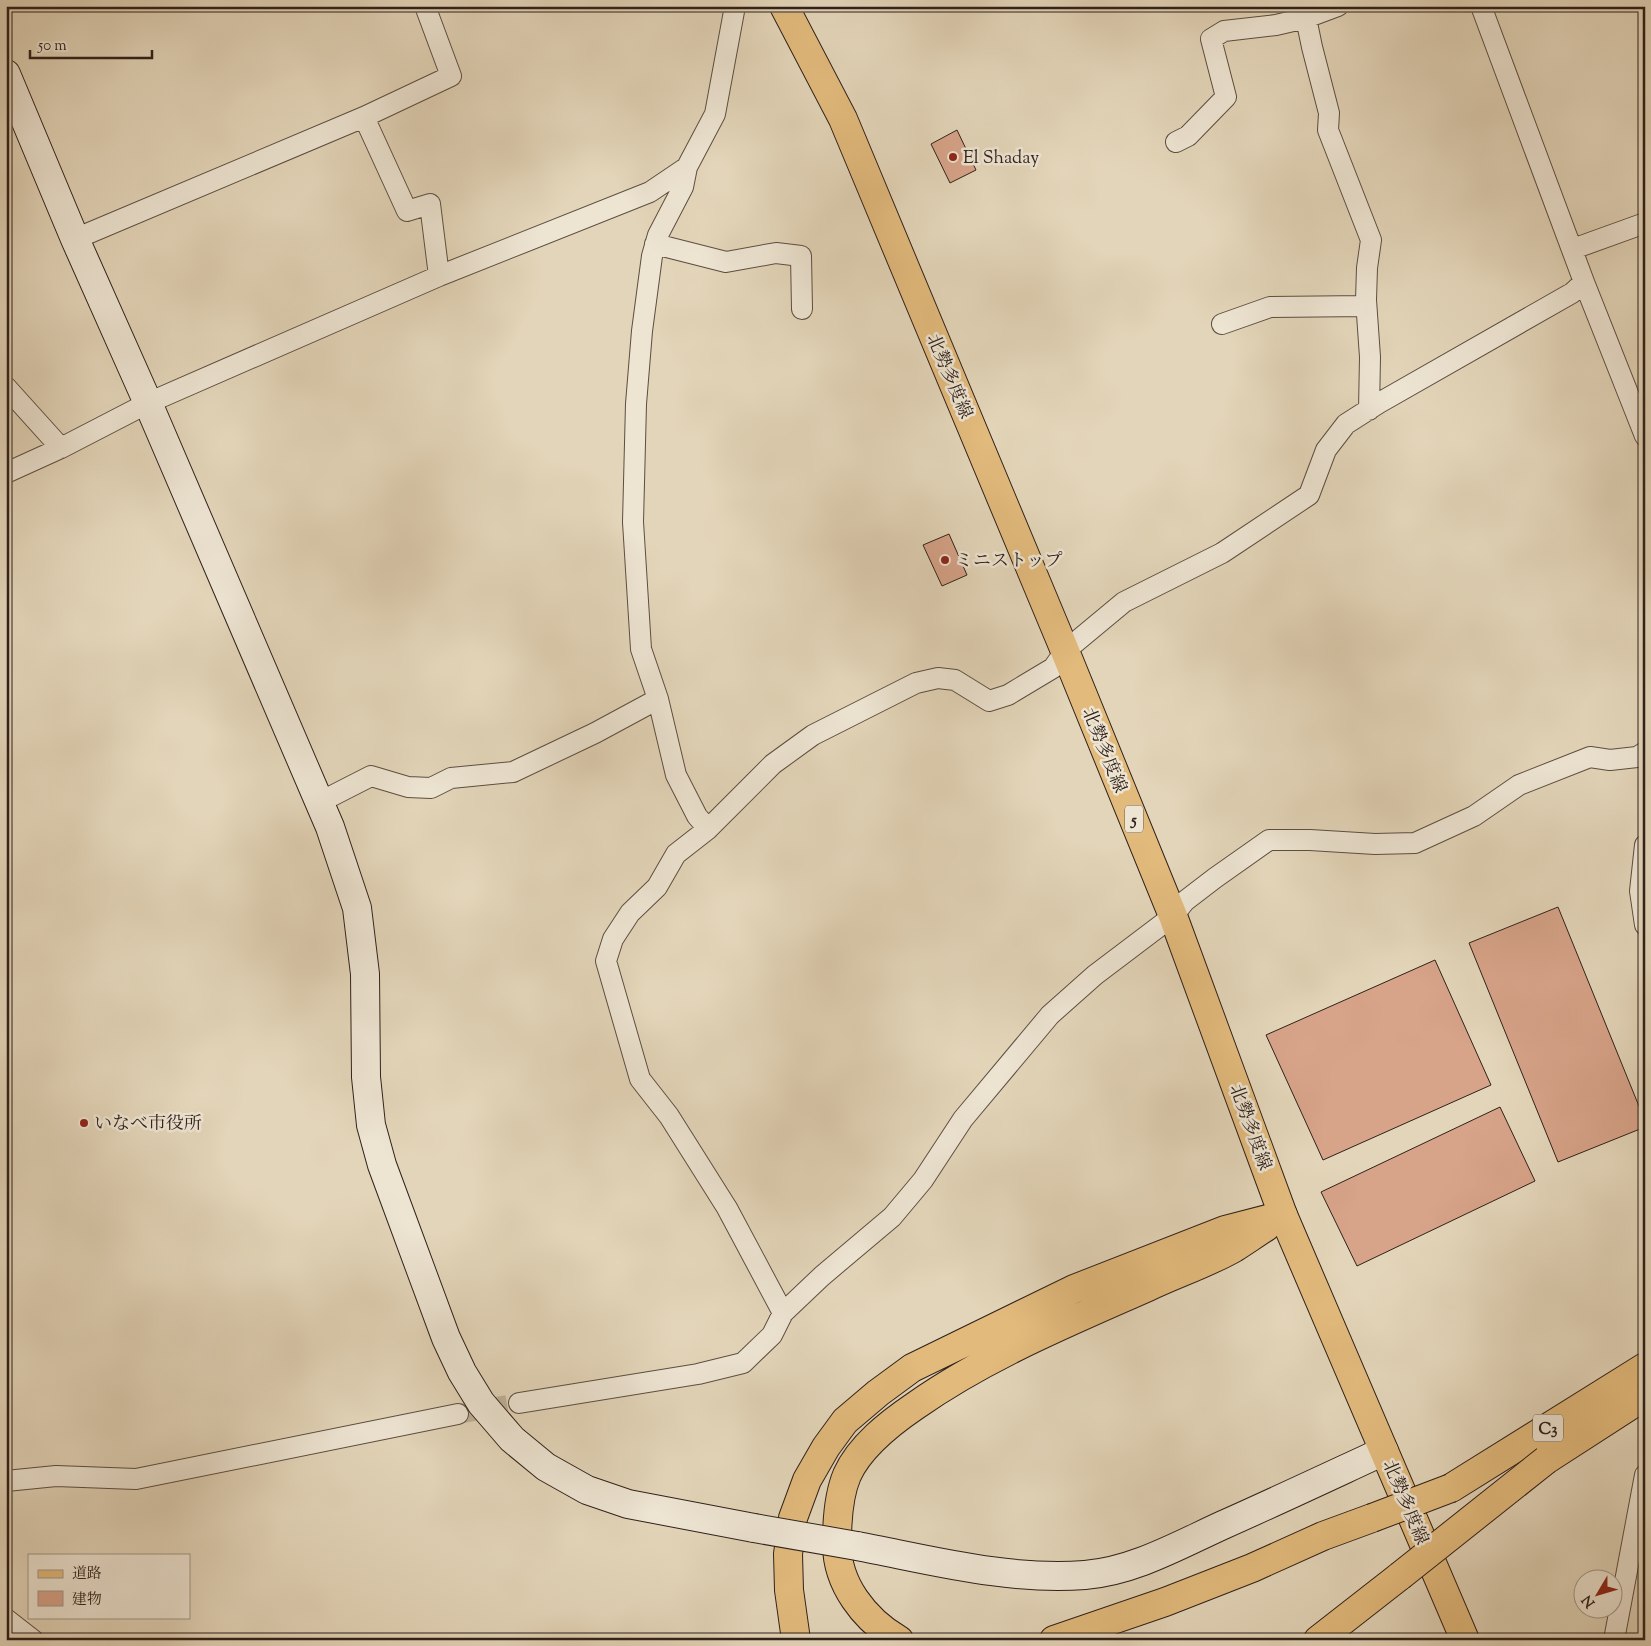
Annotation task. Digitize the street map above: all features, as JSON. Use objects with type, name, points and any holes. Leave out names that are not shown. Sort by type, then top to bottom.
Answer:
[{"type":"main road","name":"北勢多度線","points":[[784,6],[843,119],[1065,650],[1174,916],[1284,1215],[1465,1640]]},
{"type":"main road","points":[[796,1640],[789,1590],[788,1554],[793,1518],[807,1480],[826,1447],[845,1421],[912,1368],[1074,1289],[1225,1230],[1284,1215]]},
{"type":"main road","points":[[899,1640],[866,1616],[842,1575],[837,1552],[837,1518],[847,1476],[864,1450],[894,1420],[938,1389],[1047,1332],[1233,1248],[1284,1215]]},
{"type":"main road","name":"C3","points":[[1054,1640],[1166,1602],[1252,1568],[1323,1536],[1451,1488],[1645,1366]]},
{"type":"main road","name":"C3","points":[[1318,1640],[1546,1460],[1645,1396]]},
{"type":"street","points":[[75,239],[364,117],[451,76],[425,6]]},
{"type":"street","points":[[708,829],[697,816],[676,775],[658,699],[641,649],[633,522],[636,404],[641,340],[652,256],[655,244],[683,187],[687,168],[715,114],[735,6]]},
{"type":"street","points":[[1176,142],[1188,136],[1226,97],[1211,40],[1224,31],[1276,25],[1306,18],[1338,6]]},
{"type":"street","points":[[1481,6],[1584,282],[1645,436]]},
{"type":"street","points":[[1306,18],[1329,113],[1328,130],[1371,240],[1367,268],[1366,306],[1370,357],[1369,410]]},
{"type":"street","points":[[6,74],[75,239],[148,403],[330,827],[356,908],[365,974],[366,1077],[371,1125],[382,1166],[446,1338],[481,1403],[512,1439],[546,1468],[588,1490],[628,1504],[988,1570],[1041,1575],[1086,1575],[1130,1566],[1172,1549],[1384,1451]]},
{"type":"street","points":[[364,117],[406,211],[430,204],[439,276]]},
{"type":"street","points":[[6,473],[61,448],[148,403],[439,276],[650,192],[687,168]]},
{"type":"street","points":[[1573,249],[1645,223]]},
{"type":"street","points":[[655,244],[726,262],[776,253],[801,256],[802,309]]},
{"type":"street","points":[[783,1313],[727,1208],[669,1116],[640,1079],[606,961],[613,939],[630,913],[657,887],[676,854],[708,829],[773,764],[813,736],[916,683],[938,678],[954,680],[989,701],[1008,695],[1053,668],[1065,650],[1124,602],[1222,553],[1309,495],[1326,450],[1346,424],[1572,293],[1584,282]]},
{"type":"street","points":[[1222,324],[1270,307],[1366,306]]},
{"type":"street","points":[[6,386],[61,448]]},
{"type":"street","points":[[320,802],[371,776],[408,787],[431,788],[450,778],[513,772],[595,733],[658,699]]},
{"type":"street","points":[[519,1403],[698,1374],[743,1362],[772,1335],[783,1313],[822,1276],[892,1217],[923,1180],[963,1119],[1050,1015],[1095,975],[1174,916],[1185,901],[1269,840],[1310,840],[1375,844],[1416,843],[1474,816],[1519,785],[1590,757],[1610,760],[1637,757],[1645,752]]},
{"type":"street","points":[[1645,845],[1640,891],[1645,925]]},
{"type":"street","points":[[6,1480],[56,1476],[136,1480],[458,1414]]},
{"type":"street","points":[[1614,1640],[1645,1476]]},
{"type":"street","points":[[6,1619],[33,1640]]},
{"type":"building","name":"El Shaday","points":[[957,130],[976,170],[950,183],[931,144]]},
{"type":"building","name":"ミニストップ","points":[[949,534],[967,575],[942,586],[923,545]]},
{"type":"building","points":[[1558,907],[1645,1121],[1645,1127],[1558,1162],[1469,943]]},
{"type":"building","points":[[1435,960],[1491,1085],[1323,1160],[1266,1035]]},
{"type":"building","points":[[1500,1107],[1535,1181],[1357,1266],[1321,1192]]},
{"type":"tunnel","points":[[458,1414],[519,1403]]},
{"type":"place","name":"El Shaday","points":[[953,157]]},
{"type":"place","name":"ミニストップ","points":[[945,560]]},
{"type":"place","name":"いなべ市役所","points":[[84,1123]]}]
